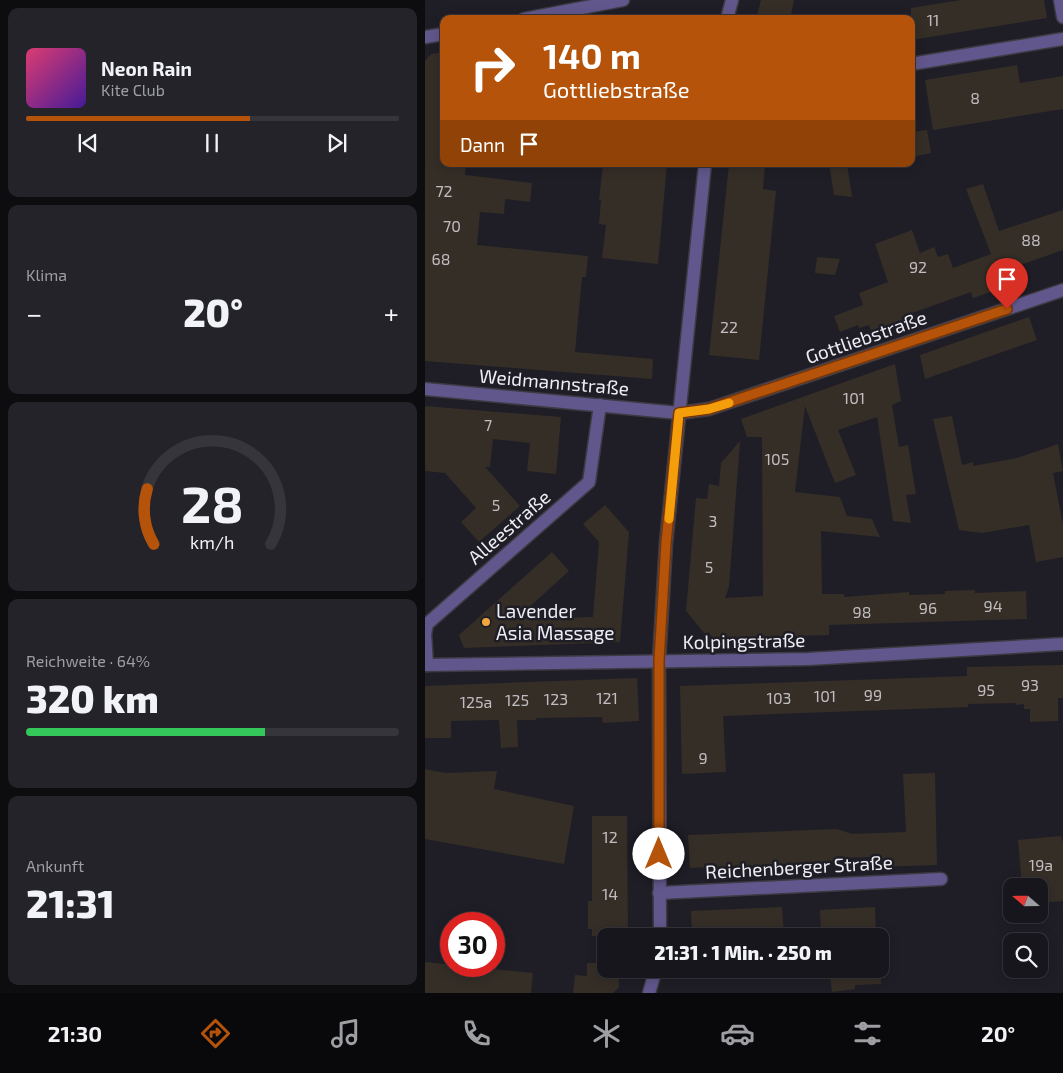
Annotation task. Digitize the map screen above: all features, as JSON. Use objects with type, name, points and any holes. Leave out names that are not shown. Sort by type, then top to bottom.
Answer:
[{"type":"street","points":[[545,15],[623,0]]},
{"type":"street","points":[[728,15],[732,0]]},
{"type":"street","points":[[1060,0],[1063,16]]},
{"type":"street","points":[[425,37],[440,35]]},
{"type":"street","points":[[915,63],[1063,38]]},
{"type":"street","points":[[660,928],[659,661],[666,543],[705,167]]},
{"type":"street","name":"Gottliebstraße","points":[[679,413],[709,409],[1063,290]]},
{"type":"street","name":"Weidmannstraße","points":[[425,389],[679,413]]},
{"type":"street","name":"Alleestraße","points":[[426,665],[425,634],[427,624],[589,482],[600,405]]},
{"type":"street","name":"Kolpingstraße","points":[[426,665],[808,659],[1063,644]]},
{"type":"street","name":"Reichenberger Straße","points":[[659,893],[941,879]]},
{"type":"street","points":[[649,993],[653,978]]},
{"type":"building","points":[[761,0],[794,0],[791,15],[757,15]]},
{"type":"building","points":[[961,0],[1044,0],[1047,18],[915,39],[915,15],[911,15],[911,8]]},
{"type":"building","points":[[440,53],[440,167],[466,167],[465,175],[532,183],[530,202],[505,199],[504,214],[480,212],[477,245],[588,256],[586,277],[582,277],[575,352],[653,359],[652,379],[425,361],[425,61],[431,54]]},
{"type":"building","points":[[1017,65],[1020,83],[1063,76],[1063,109],[933,130],[925,80]]},
{"type":"building","points":[[927,130],[931,153],[915,156],[915,132]]},
{"type":"building","points":[[603,167],[667,167],[658,264],[602,258],[606,225],[599,224],[601,200],[599,200]]},
{"type":"building","points":[[729,167],[765,167],[763,189],[776,191],[759,360],[709,355]]},
{"type":"building","points":[[829,167],[847,167],[852,197],[834,195]]},
{"type":"building","points":[[983,184],[999,231],[1063,210],[1063,250],[1012,268],[1017,283],[973,298],[971,292],[901,317],[903,322],[872,333],[869,325],[859,328],[858,325],[840,332],[834,316],[863,305],[859,293],[888,282],[875,244],[912,230],[920,253],[934,247],[938,257],[948,254],[953,268],[991,254],[966,189]]},
{"type":"building","points":[[817,257],[840,259],[835,275],[815,273]]},
{"type":"building","points":[[1029,317],[1037,340],[925,379],[920,355]]},
{"type":"building","points":[[895,364],[901,401],[892,405],[899,447],[908,445],[916,494],[906,495],[911,523],[893,521],[877,417],[838,430],[856,475],[835,483],[805,406],[795,492],[840,497],[847,516],[872,519],[880,537],[821,531],[822,594],[844,594],[844,597],[909,592],[909,595],[945,594],[945,591],[975,590],[975,593],[1026,591],[1027,619],[829,625],[829,635],[714,639],[708,632],[705,634],[686,611],[696,498],[707,499],[709,484],[719,486],[721,463],[740,441],[729,587],[725,598],[763,596],[762,437],[747,437],[741,419]]},
{"type":"building","points":[[425,406],[561,417],[556,474],[527,471],[530,443],[493,439],[490,467],[485,467],[520,506],[479,542],[461,522],[476,508],[445,473],[425,471]]},
{"type":"building","points":[[952,416],[962,465],[973,462],[973,466],[1017,458],[1058,444],[1063,471],[1053,473],[1063,525],[1063,557],[1036,562],[1029,525],[982,533],[959,530],[933,419]]},
{"type":"building","points":[[605,505],[629,532],[620,642],[464,648],[459,635],[552,552],[569,571],[516,619],[593,617],[599,542],[583,524]]},
{"type":"building","points":[[1063,665],[1063,698],[1058,698],[1058,721],[1030,722],[1030,709],[1024,709],[1024,704],[1016,705],[1016,703],[968,704],[968,707],[723,716],[726,772],[682,774],[680,686],[967,676],[967,667]]},
{"type":"building","points":[[637,678],[639,721],[603,723],[602,717],[517,720],[518,747],[501,748],[499,720],[451,721],[451,738],[425,738],[425,686]]},
{"type":"building","points":[[425,769],[445,773],[497,771],[494,789],[574,806],[564,864],[425,839]]},
{"type":"building","points":[[935,773],[937,865],[871,867],[871,857],[835,858],[835,862],[690,868],[688,835],[837,829],[852,834],[906,832],[903,774]]},
{"type":"building","points":[[592,816],[627,816],[628,928],[597,928],[597,936],[592,936],[592,929],[588,929],[588,901],[592,901]]},
{"type":"building","points":[[1061,836],[1063,843],[1063,901],[1048,902],[1048,878],[1021,878],[1018,840]]},
{"type":"building","points":[[782,907],[783,928],[692,928],[691,911]]},
{"type":"building","points":[[875,907],[876,928],[821,928],[820,910]]},
{"type":"building","points":[[425,962],[440,964],[440,977],[505,977],[505,970],[533,973],[531,993],[425,993]]},
{"type":"building","points":[[587,963],[597,963],[597,978],[618,978],[619,987],[613,993],[573,993],[575,975],[587,976]]},
{"type":"building","points":[[830,978],[881,978],[881,984],[855,985],[855,989],[832,992]]},
{"type":"slow traffic","points":[[669,519],[679,413],[709,409],[729,403]]},
{"type":"place","name":"Lavender Asia Massage","points":[[486,622]]},
{"type":"route","points":[[659,854],[659,661],[666,543],[679,413],[709,409],[1007,309]]}]
